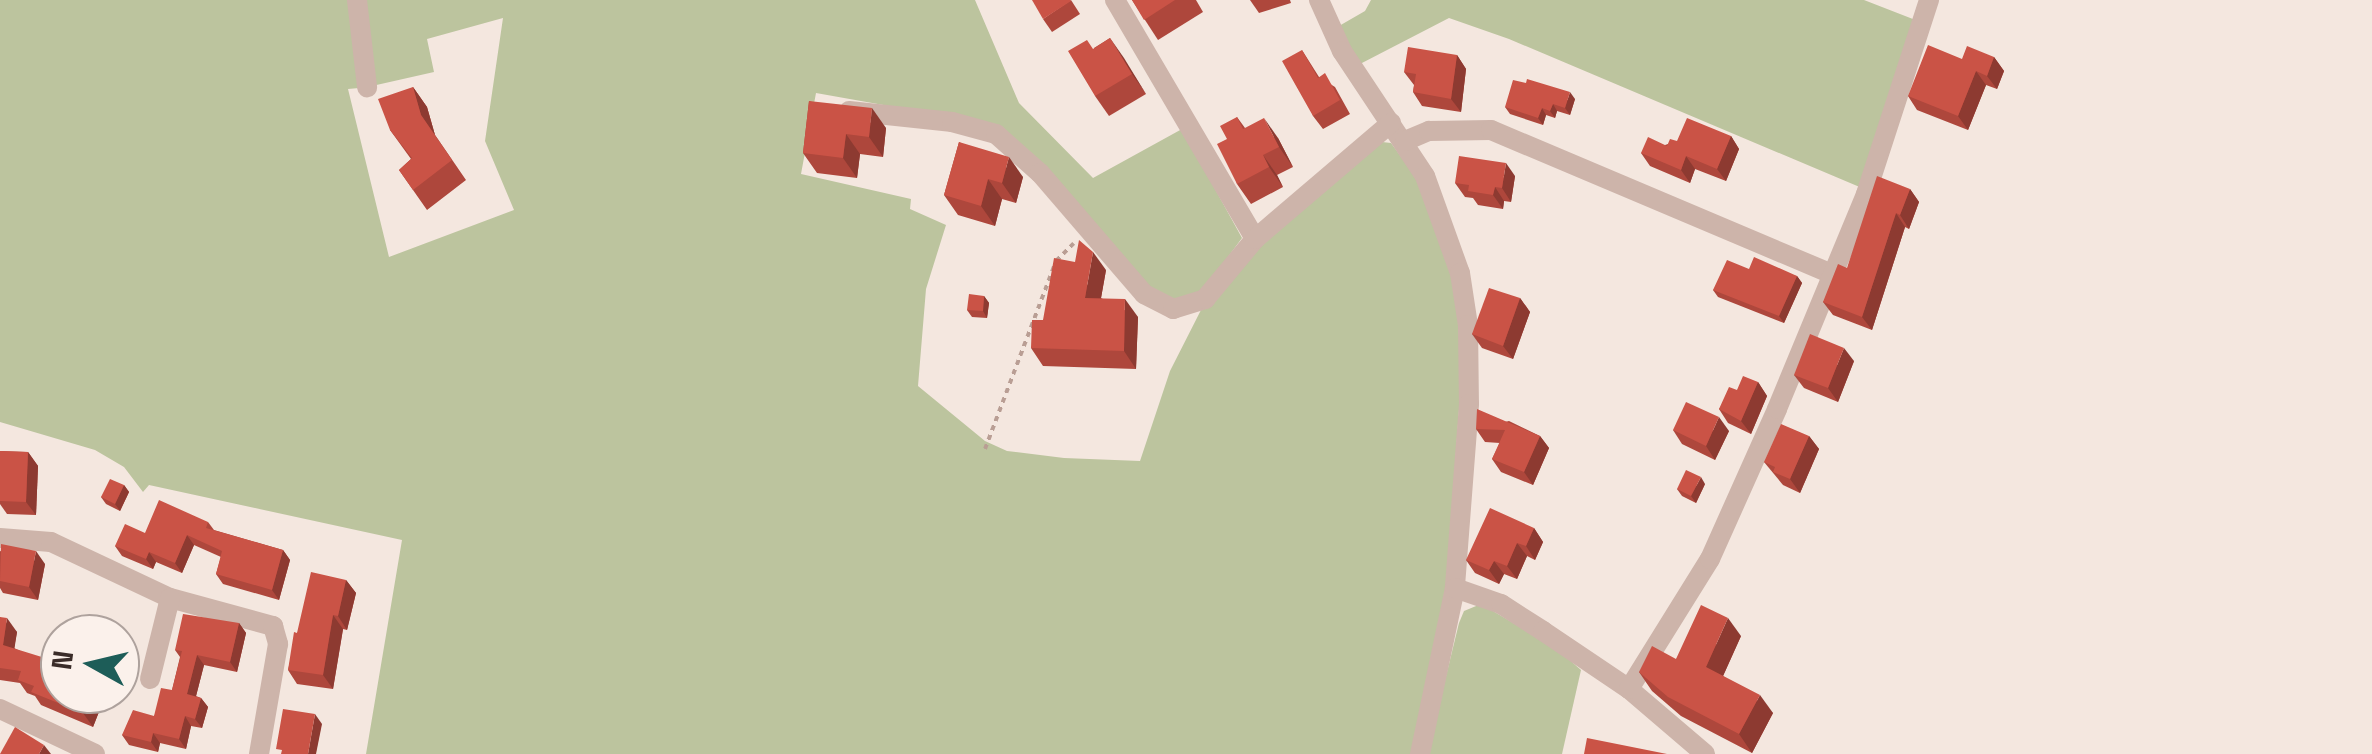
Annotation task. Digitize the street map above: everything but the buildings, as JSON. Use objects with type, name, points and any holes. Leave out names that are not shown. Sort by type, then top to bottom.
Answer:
[{"type":"street","points":[[357,0],[367,87]]},
{"type":"street","points":[[1115,0],[1256,239]]},
{"type":"street","points":[[1319,0],[1342,51],[1405,142],[1444,217],[1460,272],[1468,325],[1470,404],[1454,588],[1420,754]]},
{"type":"street","points":[[1629,689],[1710,559],[1834,275],[1866,194],[1928,0]]},
{"type":"street","points":[[822,108],[952,122],[996,134],[1040,173],[1144,294],[1173,309],[1205,299],[1256,239],[1391,123]]},
{"type":"street","points":[[1405,142],[1429,131],[1491,130],[1834,275]]},
{"type":"street","points":[[0,538],[51,542],[170,598],[265,622],[277,632],[258,754]]},
{"type":"street","points":[[1454,588],[1500,604],[1629,689],[1706,754]]},
{"type":"street","points":[[150,680],[170,598]]},
{"type":"street","points":[[0,709],[95,754]]},
{"type":"path","points":[[985,449],[1056,260],[1088,229]]},
{"type":"green space","points":[[0,0],[353,0],[359,88],[348,89],[389,257],[514,210],[485,141],[503,18],[427,39],[434,72],[372,86],[361,0],[975,0],[1019,103],[1093,178],[1182,129],[1242,238],[1202,292],[1180,303],[1154,295],[1028,152],[934,114],[816,93],[801,174],[911,199],[910,209],[946,225],[926,289],[918,386],[985,441],[1007,451],[1064,458],[1140,461],[1170,371],[1202,308],[1262,241],[1382,142],[1391,143],[1418,180],[1446,248],[1458,315],[1461,382],[1446,590],[1411,754],[366,754],[402,540],[149,485],[143,492],[124,467],[95,450],[0,422]]},
{"type":"green space","points":[[1371,0],[1864,0],[1918,21],[1862,188],[1509,39],[1449,18],[1360,64],[1339,26],[1365,11]]},
{"type":"green space","points":[[1481,604],[1556,648],[1581,670],[1562,754],[1427,754],[1459,623],[1464,611]]}]
